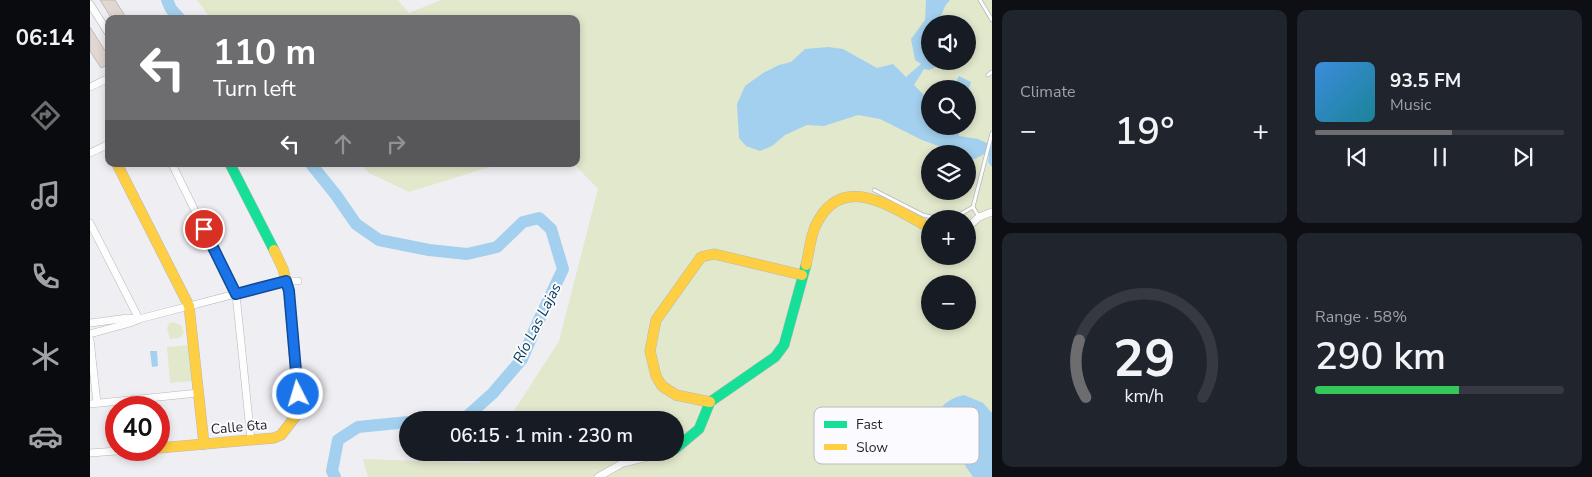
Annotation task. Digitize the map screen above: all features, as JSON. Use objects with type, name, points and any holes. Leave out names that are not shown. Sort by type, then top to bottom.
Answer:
[{"type":"street","points":[[90,4],[105,28]]},
{"type":"street","points":[[90,87],[105,80]]},
{"type":"street","points":[[90,153],[105,147]]},
{"type":"street","points":[[119,167],[189,306],[204,444]]},
{"type":"street","points":[[173,167],[236,294],[251,440]]},
{"type":"street","name":"Calle 6ta","points":[[170,447],[274,438],[281,435],[299,412],[289,291],[283,269],[232,167]]},
{"type":"street","points":[[684,442],[699,429],[710,402],[775,357],[784,344],[815,228],[822,214],[835,202],[855,195],[868,198],[921,224]]},
{"type":"street","points":[[976,220],[992,212]]},
{"type":"street","points":[[90,223],[139,319]]},
{"type":"street","points":[[710,402],[676,395],[662,386],[656,376],[650,351],[656,320],[701,256],[714,254],[802,274]]},
{"type":"street","points":[[90,334],[139,319],[286,281],[298,281]]},
{"type":"street","points":[[90,323],[128,318],[139,319]]},
{"type":"street","points":[[90,340],[93,403],[198,393]]},
{"type":"street","points":[[90,453],[105,452]]},
{"type":"street","points":[[598,477],[623,463],[631,461]]},
{"type":"lane","points":[[980,0],[992,20]]},
{"type":"lane","points":[[979,217],[973,207],[992,133]]},
{"type":"lane","points":[[874,190],[921,214]]},
{"type":"lane","points":[[968,210],[973,207]]},
{"type":"green space","points":[[197,0],[398,0],[409,13],[441,0],[992,0],[992,477],[368,477],[363,459],[479,463],[480,461],[684,461],[684,411],[514,411],[559,341],[598,189],[577,167],[580,167],[580,15],[208,15]]},
{"type":"green space","points":[[364,167],[489,167],[409,192],[369,173]]},
{"type":"green space","points":[[174,322],[182,326],[184,333],[179,338],[170,339],[167,328],[169,323]]},
{"type":"green space","points":[[188,345],[192,381],[170,383],[167,347]]},
{"type":"water","points":[[926,0],[950,0],[942,15],[925,15]]},
{"type":"water","points":[[921,25],[921,64],[915,60],[911,39]]},
{"type":"water","points":[[828,47],[843,49],[877,68],[893,64],[906,77],[921,64],[921,70],[923,70],[914,85],[921,92],[921,135],[959,135],[978,139],[989,144],[992,143],[992,167],[988,162],[989,156],[986,153],[976,158],[976,145],[936,145],[880,119],[858,115],[824,126],[807,125],[785,135],[772,146],[760,151],[746,146],[739,138],[737,104],[745,86],[763,73],[779,65],[791,62],[805,49]]},
{"type":"water","points":[[959,76],[967,80],[957,80]]},
{"type":"water","points":[[150,351],[157,351],[158,366],[152,367]]},
{"type":"water","points":[[964,395],[983,403],[992,413],[992,477],[973,477],[964,464],[979,464],[979,407],[941,407],[951,399]]},
{"type":"building","points":[[100,0],[115,0],[124,15],[109,15]]},
{"type":"building","points":[[90,27],[105,51],[105,66],[101,68],[90,51]]},
{"type":"waterway","name":"Río Las Lajas","points":[[167,0],[176,15]]},
{"type":"waterway","name":"Río Las Lajas","points":[[313,167],[356,224],[379,240],[429,250],[467,254],[497,247],[523,222],[539,218],[551,229],[563,269],[522,359],[493,393],[473,411]]},
{"type":"waterway","name":"Río Las Lajas","points":[[335,477],[332,471],[338,440],[358,427],[399,423]]},
{"type":"traffic: fast","points":[[232,167],[274,250]]},
{"type":"traffic: fast","points":[[684,442],[699,429],[710,402],[775,357],[784,345],[806,265]]},
{"type":"traffic: slow","points":[[119,167],[189,306],[204,444]]},
{"type":"traffic: slow","points":[[806,265],[815,227],[826,210],[839,200],[853,197],[868,198],[900,211],[921,223]]},
{"type":"traffic: slow","points":[[170,447],[274,438],[281,435],[299,412],[289,291],[283,269],[274,250]]},
{"type":"traffic: slow","points":[[710,402],[676,395],[662,386],[656,376],[650,351],[656,320],[701,257],[714,254],[802,275]]},
{"type":"route","points":[[204,229],[236,294],[286,281],[289,291],[298,394]]}]
